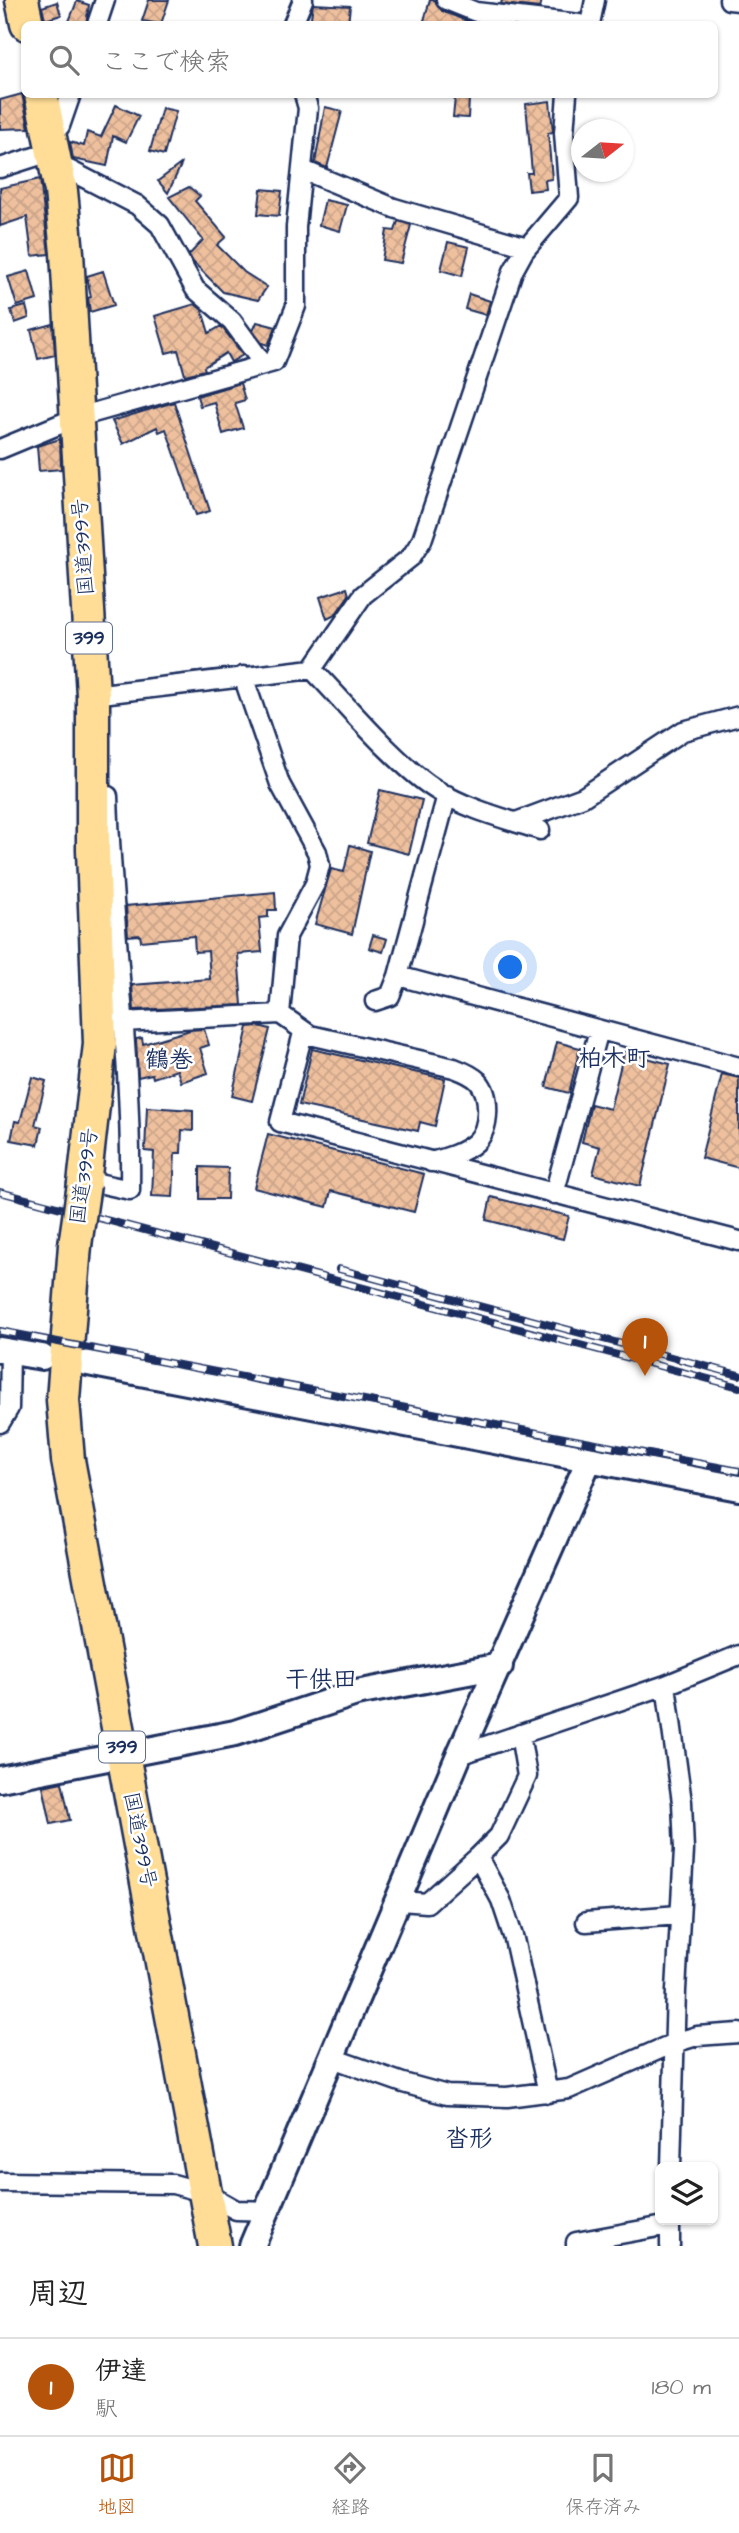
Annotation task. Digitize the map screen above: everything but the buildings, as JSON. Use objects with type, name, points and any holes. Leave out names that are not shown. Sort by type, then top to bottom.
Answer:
[{"type":"highway","points":[[22,0],[26,21]]},
{"type":"highway","name":"国道399号","points":[[42,98],[53,152],[67,253],[93,695],[100,1044],[85,1182],[75,1245],[63,1400],[68,1460],[215,2246]]},
{"type":"street","points":[[98,21],[105,0]]},
{"type":"street","points":[[294,21],[303,0]]},
{"type":"street","points":[[446,0],[476,12],[553,21]]},
{"type":"street","points":[[591,21],[595,0]]},
{"type":"street","points":[[729,0],[739,1]]},
{"type":"street","points":[[53,152],[70,98]]},
{"type":"street","points":[[0,449],[75,418],[274,362],[296,306],[296,227],[303,170],[307,108],[305,98]]},
{"type":"street","points":[[93,695],[312,669],[363,595],[411,557],[422,540],[513,271],[527,247],[569,198],[564,134],[567,98]]},
{"type":"street","points":[[0,168],[53,152]]},
{"type":"street","points":[[53,152],[69,170],[137,205],[160,225],[195,289],[232,321],[264,365]]},
{"type":"street","points":[[303,170],[394,208],[527,247]]},
{"type":"street","points":[[312,669],[406,765],[435,790],[540,830]]},
{"type":"street","points":[[243,676],[280,784],[317,852],[320,865],[315,884],[287,936],[280,1014]]},
{"type":"street","points":[[516,822],[583,797],[683,731],[739,716]]},
{"type":"street","points":[[85,1182],[130,1190],[131,1144],[111,894],[107,782],[93,750]]},
{"type":"street","points":[[375,1001],[390,996],[398,976],[447,795]]},
{"type":"street","points":[[398,976],[739,1067]]},
{"type":"street","points":[[122,1022],[280,1014],[303,1033],[454,1068],[479,1082],[486,1105],[485,1126],[480,1138],[461,1152],[430,1163]]},
{"type":"street","points":[[554,1194],[599,1030]]},
{"type":"street","points":[[303,1033],[281,1122],[430,1163],[739,1241]]},
{"type":"street","points":[[0,1423],[9,1408],[5,1351],[42,1357]]},
{"type":"street","points":[[88,1363],[739,1488]]},
{"type":"street","points":[[252,2246],[460,1755],[589,1460]]},
{"type":"street","points":[[460,1755],[666,1685],[739,1655]]},
{"type":"street","points":[[0,1779],[235,1733],[356,1693],[500,1665]]},
{"type":"street","points":[[666,1685],[682,1802],[684,1850],[671,2162]]},
{"type":"street","points":[[400,1901],[427,1903],[499,1836],[527,1776],[520,1734]]},
{"type":"street","points":[[475,1860],[478,1857],[501,1900],[514,1939],[548,2093]]},
{"type":"street","points":[[586,1923],[680,1915]]},
{"type":"street","points":[[332,2058],[447,2095],[508,2097],[569,2089],[674,2043],[697,2036],[739,2033]]},
{"type":"street","points":[[0,2182],[173,2184],[206,2193],[236,2210],[269,2211]]},
{"type":"street","points":[[576,2246],[576,2242],[656,2225]]},
{"type":"street","points":[[670,2225],[670,2246]]},
{"type":"railway","points":[[0,1192],[739,1387]]},
{"type":"railway","points":[[339,1269],[739,1375]]},
{"type":"railway","points":[[0,1331],[739,1471]]},
{"type":"place","name":"伊達","points":[[645,1376]]},
{"type":"district","name":"柏木町","points":[[614,1059]]},
{"type":"district","name":"鶴巻","points":[[169,1060]]},
{"type":"district","name":"干供田","points":[[321,1680]]},
{"type":"district","name":"沓形","points":[[469,2139]]}]
